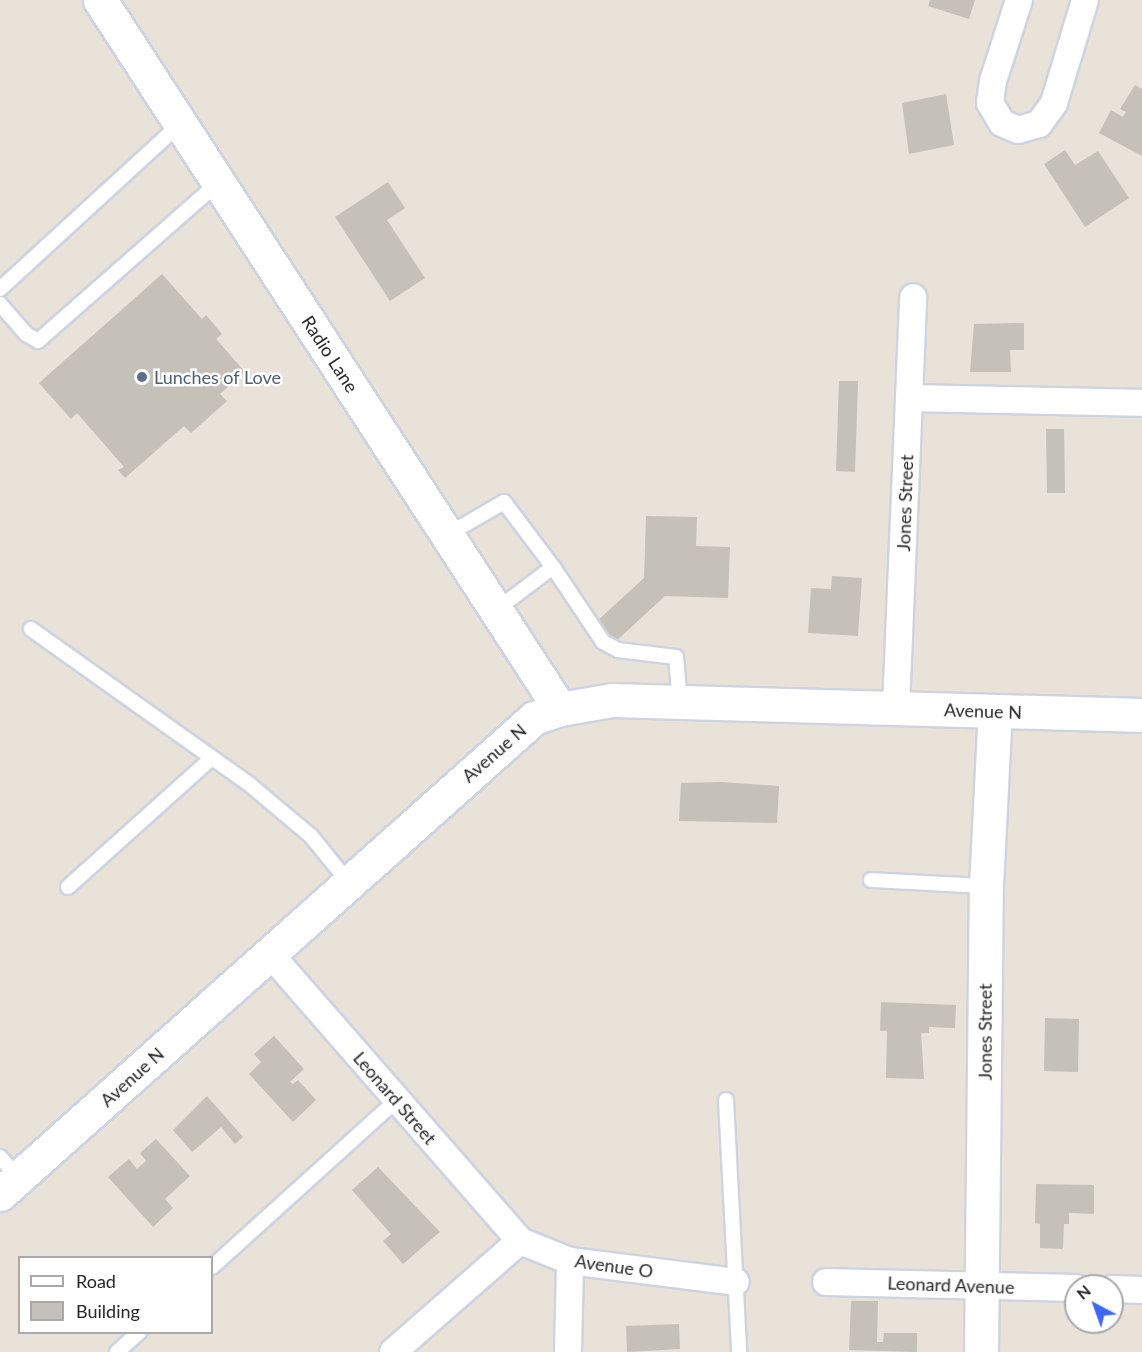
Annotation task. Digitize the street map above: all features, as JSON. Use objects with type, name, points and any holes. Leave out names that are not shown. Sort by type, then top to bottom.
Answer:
[{"type":"street","name":"Radio Lane","points":[[100,0],[560,709]]},
{"type":"street","points":[[1019,0],[993,81],[990,103],[1002,123],[1018,130],[1039,124],[1054,103],[1084,0]]},
{"type":"street","name":"Jones Street","points":[[896,708],[913,297]]},
{"type":"street","points":[[909,398],[1142,403]]},
{"type":"street","name":"Avenue N","points":[[6,1176],[270,954],[506,740],[534,718],[560,709],[612,700],[1142,715]]},
{"type":"street","name":"Jones Street","points":[[981,1352],[984,1286],[986,886],[995,711]]},
{"type":"street","name":"Leonard Street","points":[[270,954],[520,1241]]},
{"type":"street","points":[[393,1352],[520,1241]]},
{"type":"street","name":"Avenue O","points":[[520,1241],[570,1261],[736,1282]]},
{"type":"street","points":[[568,1352],[570,1261]]},
{"type":"street","name":"Leonard Avenue","points":[[826,1282],[1064,1288]]},
{"type":"street","points":[[1124,1289],[1142,1290]]},
{"type":"lane","points":[[0,288],[180,123]]},
{"type":"lane","points":[[0,304],[26,334],[38,341],[219,182]]},
{"type":"lane","points":[[447,535],[504,502],[553,567],[603,642],[618,650],[676,657],[680,702]]},
{"type":"lane","points":[[496,610],[553,567]]},
{"type":"lane","points":[[31,629],[212,758],[311,836],[349,883]]},
{"type":"lane","points":[[68,887],[212,758]]},
{"type":"lane","points":[[871,880],[986,886]]},
{"type":"lane","points":[[213,1266],[397,1100]]},
{"type":"lane","points":[[726,1100],[739,1352]]},
{"type":"lane","points":[[117,1352],[136,1334]]},
{"type":"building","points":[[930,0],[975,0],[969,19],[928,6]]},
{"type":"building","points":[[1135,85],[1142,89],[1142,156],[1099,133],[1111,110],[1123,117],[1126,112],[1120,109]]},
{"type":"building","points":[[946,94],[954,145],[909,154],[902,103]]},
{"type":"building","points":[[1065,150],[1075,165],[1098,151],[1129,198],[1085,227],[1044,164]]},
{"type":"building","points":[[388,182],[405,208],[387,220],[425,278],[390,301],[335,217]]},
{"type":"building","name":"Lunches of Love","points":[[162,274],[202,319],[206,315],[222,334],[216,339],[245,372],[220,394],[227,401],[191,433],[184,426],[125,478],[118,470],[124,467],[77,413],[71,419],[39,383]]},
{"type":"building","points":[[1024,323],[1024,350],[1010,350],[1011,372],[970,372],[974,324]]},
{"type":"building","points":[[839,381],[858,381],[855,472],[836,471]]},
{"type":"building","points":[[1046,429],[1064,429],[1065,493],[1047,493]]},
{"type":"building","points":[[646,516],[697,517],[696,546],[730,547],[728,598],[665,596],[614,643],[595,623],[644,578]]},
{"type":"building","points":[[832,576],[862,578],[858,636],[808,633],[811,588],[831,589]]},
{"type":"building","points":[[721,782],[779,786],[777,823],[679,821],[681,783]]},
{"type":"building","points":[[881,1002],[956,1005],[955,1028],[929,1027],[929,1033],[921,1033],[924,1079],[886,1078],[887,1031],[880,1031]]},
{"type":"building","points":[[1045,1018],[1079,1019],[1078,1072],[1044,1071]]},
{"type":"building","points":[[274,1036],[304,1069],[290,1082],[293,1084],[298,1080],[316,1100],[293,1122],[249,1074],[261,1062],[254,1054]]},
{"type":"building","points":[[207,1096],[243,1137],[235,1144],[221,1127],[192,1152],[173,1130]]},
{"type":"building","points":[[156,1139],[190,1176],[165,1199],[173,1208],[153,1227],[108,1177],[129,1159],[137,1169],[146,1161],[140,1153]]},
{"type":"building","points":[[378,1167],[440,1232],[403,1264],[383,1241],[391,1234],[352,1190]]},
{"type":"building","points":[[1036,1184],[1094,1185],[1094,1214],[1069,1213],[1069,1224],[1064,1224],[1063,1249],[1040,1248],[1040,1224],[1035,1223]]},
{"type":"building","points":[[851,1301],[878,1301],[877,1342],[883,1342],[884,1333],[917,1333],[917,1352],[849,1350]]},
{"type":"building","points":[[679,1324],[680,1349],[627,1352],[626,1326]]},
{"type":"place","name":"Lunches of Love","points":[[142,377]]}]
